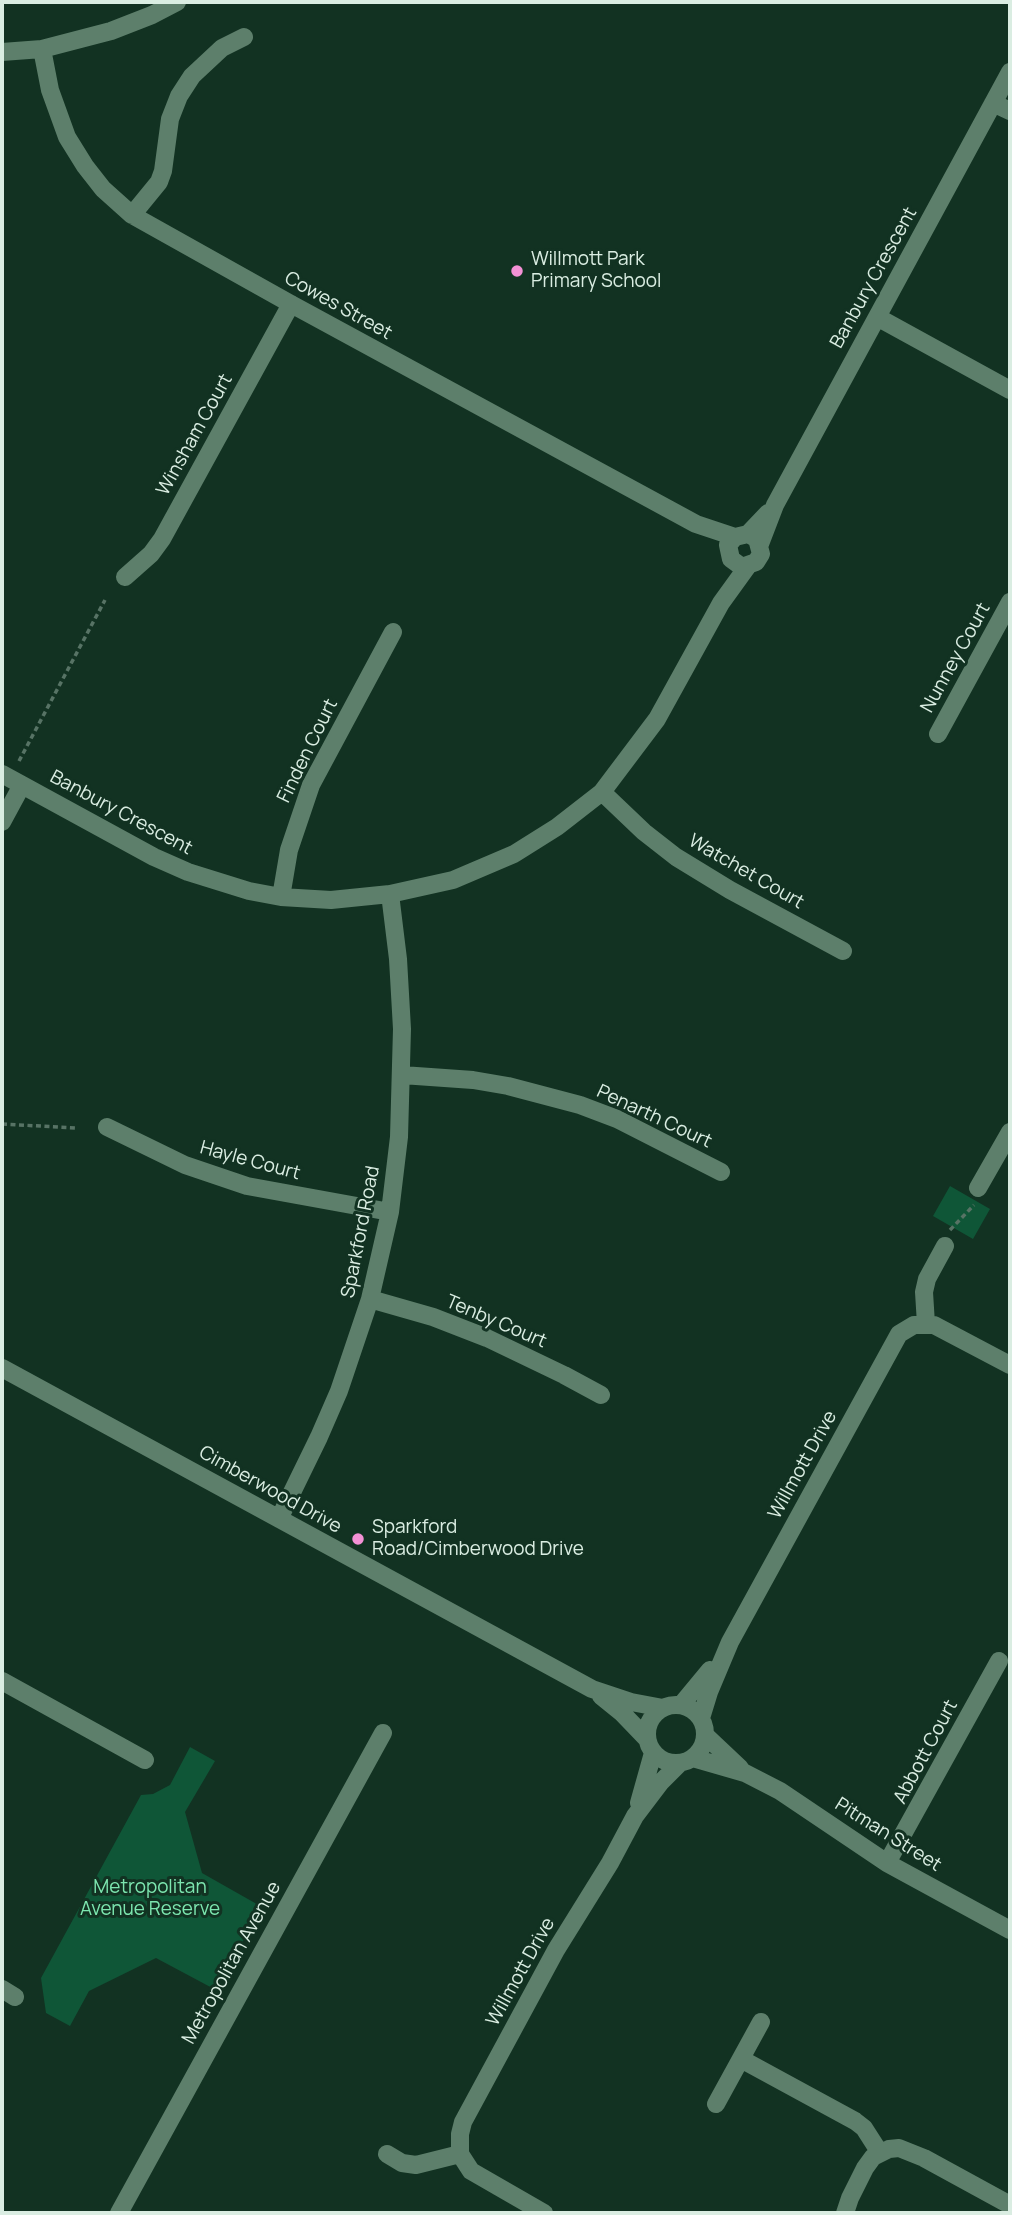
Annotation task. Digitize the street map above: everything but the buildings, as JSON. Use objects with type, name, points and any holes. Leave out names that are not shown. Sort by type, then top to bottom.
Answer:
[{"type":"street","points":[[2,52],[42,49],[111,31],[177,2]]},
{"type":"street","points":[[132,215],[159,182],[170,119],[179,96],[192,76],[222,48],[244,37]]},
{"type":"street","name":"Cowes Street","points":[[42,49],[50,90],[67,137],[103,189],[132,215],[290,304],[742,549]]},
{"type":"street","name":"Banbury Crescent","points":[[2,774],[154,857],[188,872],[228,885],[281,897],[331,900],[390,894],[453,880],[514,854],[557,827],[602,792],[657,719],[721,603],[742,549],[775,505],[1010,72]]},
{"type":"street","points":[[993,103],[1010,111]]},
{"type":"street","name":"Winsham Court","points":[[125,577],[151,554],[162,538],[290,304]]},
{"type":"street","points":[[877,317],[1010,390]]},
{"type":"street","name":"Nunney Court","points":[[938,734],[1010,602]]},
{"type":"street","name":"Finden Court","points":[[281,897],[289,850],[311,785],[393,632]]},
{"type":"street","points":[[2,822],[22,785]]},
{"type":"street","name":"Watchet Court","points":[[602,792],[676,857],[721,885],[843,951]]},
{"type":"street","name":"Sparkford Road","points":[[279,1519],[339,1391],[370,1299],[390,1212],[399,1137],[402,1074],[398,959],[390,894]]},
{"type":"street","name":"Penarth Court","points":[[402,1074],[496,1084],[580,1105],[617,1119],[721,1172]]},
{"type":"street","name":"Hayle Court","points":[[107,1127],[185,1166],[247,1186],[390,1212]]},
{"type":"street","points":[[978,1188],[1010,1132]]},
{"type":"street","points":[[945,1246],[927,1279],[924,1292],[926,1324],[942,1328],[1010,1365]]},
{"type":"street","name":"Tenby Court","points":[[370,1299],[433,1317],[487,1338],[601,1395]]},
{"type":"street","name":"Willmott Drive","points":[[703,1726],[709,1692],[730,1642],[891,1347],[905,1328],[926,1324]]},
{"type":"street","name":"Cimberwood Drive","points":[[2,1368],[592,1689],[631,1702],[672,1706]]},
{"type":"street","name":"Willmott Drive","points":[[672,1706],[697,1688],[730,1642]]},
{"type":"street","name":"Abbott Court","points":[[887,1863],[999,1661]]},
{"type":"street","points":[[2,1681],[145,1760]]},
{"type":"street","name":"Cimberwood Drive","points":[[592,1689],[622,1713],[650,1746]]},
{"type":"street","points":[[672,1706],[689,1707],[703,1726],[704,1744],[686,1761],[660,1759],[650,1746],[650,1721],[672,1706]]},
{"type":"street","name":"Pitman Street","points":[[703,1726],[745,1773]]},
{"type":"street","name":"Metropolitan Avenue","points":[[119,2213],[383,1733]]},
{"type":"street","name":"Willmott Drive","points":[[635,1816],[650,1746]]},
{"type":"street","name":"Willmott Drive","points":[[460,2154],[463,2122],[556,1950],[610,1863],[635,1816],[660,1783],[686,1761]]},
{"type":"street","name":"Pitman Street","points":[[686,1761],[745,1773],[800,1803],[887,1863],[1010,1930]]},
{"type":"street","points":[[716,2104],[761,2022]]},
{"type":"street","points":[[741,2059],[855,2121],[880,2153]]},
{"type":"street","points":[[845,2213],[865,2168],[880,2153],[900,2148],[1010,2205]]},
{"type":"street","points":[[387,2154],[402,2163],[416,2165],[460,2154],[471,2171],[544,2213]]},
{"type":"path","points":[[11,757],[20,762],[106,600]]},
{"type":"path","points":[[2,1124],[76,1128]]},
{"type":"path","points":[[945,1246],[940,1243],[942,1237],[971,1209],[981,1194],[978,1188]]},
{"type":"green space","points":[[950,1186],[990,1209],[973,1239],[933,1216]]},
{"type":"green space","name":"Metropolitan Avenue Reserve","points":[[190,1747],[215,1761],[185,1812],[202,1873],[262,1907],[216,1990],[156,1958],[89,1991],[70,2026],[46,2013],[41,1978],[141,1795],[153,1794],[170,1785]]},
{"type":"place","name":"Willmott Park Primary School","points":[[517,271]]},
{"type":"place","name":"Sparkford Road/Cimberwood Drive","points":[[358,1539]]}]
